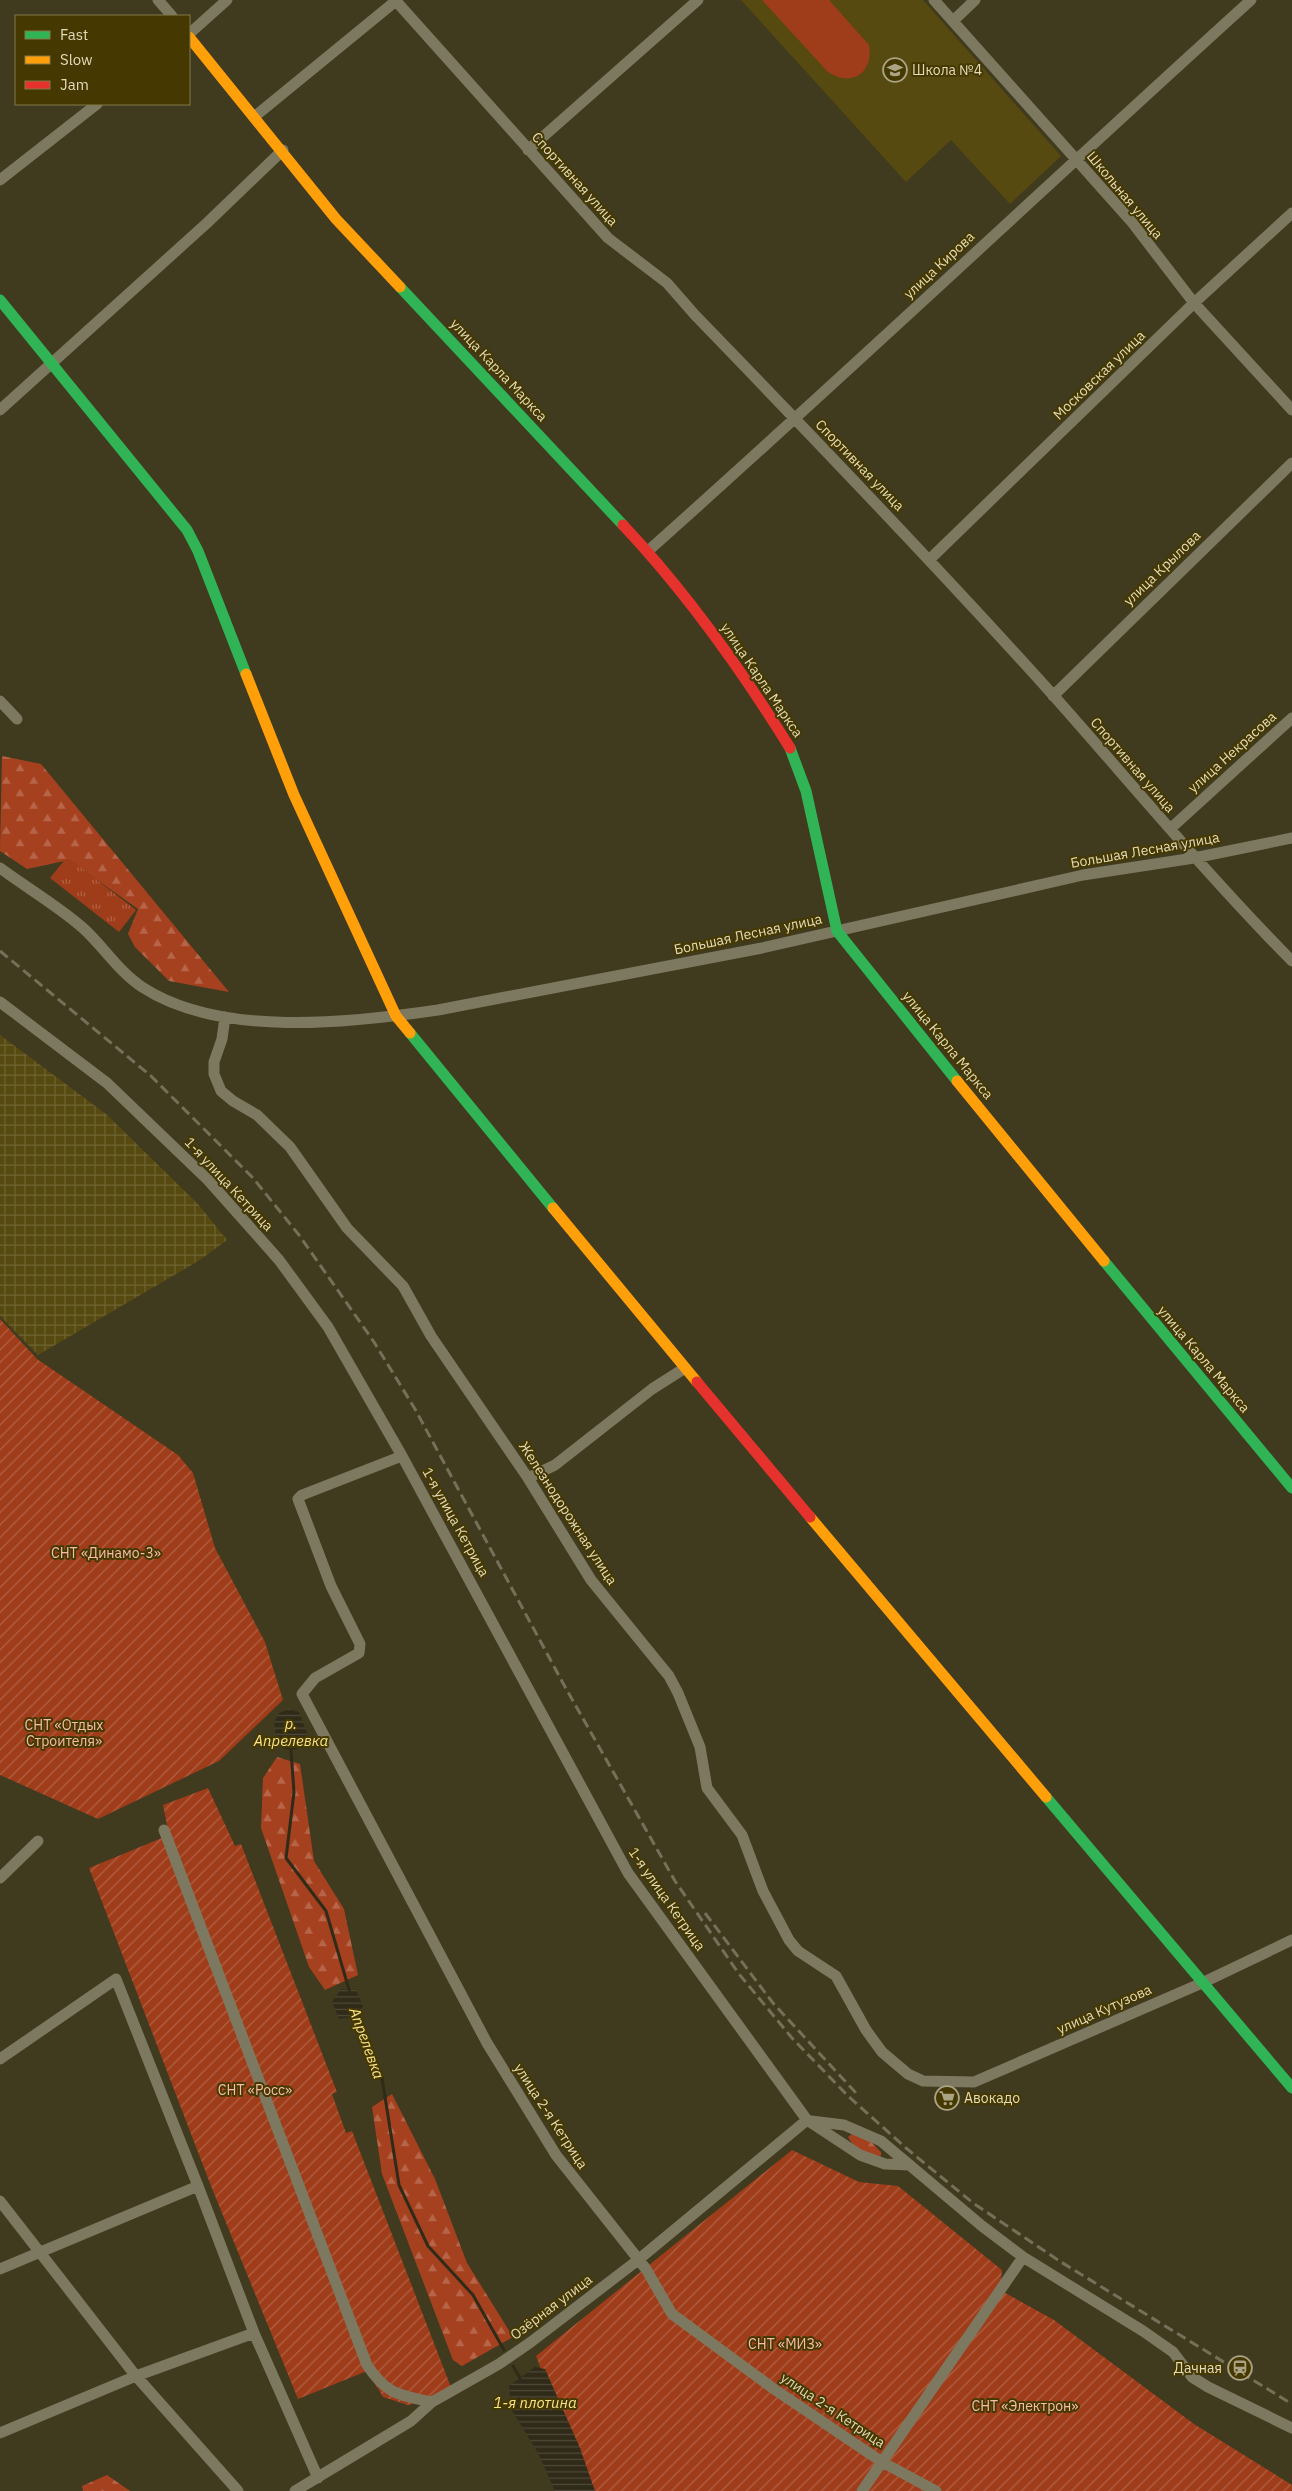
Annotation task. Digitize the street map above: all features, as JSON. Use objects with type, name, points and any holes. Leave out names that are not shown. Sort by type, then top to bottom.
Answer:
[{"type":"street","points":[[158,0],[171,15]]},
{"type":"street","points":[[190,34],[226,0]]},
{"type":"street","points":[[254,117],[397,0]]},
{"type":"street","name":"Спортивная улица","points":[[397,0],[608,238],[667,283],[929,560],[1053,696],[1194,858],[1292,961]]},
{"type":"street","points":[[528,150],[698,0]]},
{"type":"street","name":"Школьная улица","points":[[934,0],[1131,221],[1194,304],[1292,410]]},
{"type":"street","points":[[953,21],[975,0]]},
{"type":"street","name":"улица Кирова","points":[[648,551],[796,420],[1075,159],[1251,0]]},
{"type":"street","name":"улица Карла Маркса","points":[[190,36],[254,117],[283,150],[336,219],[648,551],[688,597],[760,699],[791,750],[806,791],[837,931],[1042,1186],[1292,1488]]},
{"type":"street","points":[[0,180],[96,105]]},
{"type":"street","points":[[0,410],[207,223],[283,150]]},
{"type":"street","name":"Московская улица","points":[[929,560],[1194,304],[1292,213]]},
{"type":"street","points":[[0,300],[187,530],[198,550],[294,795],[396,1016],[685,1368],[1292,2088]]},
{"type":"street","name":"улица Крылова","points":[[1053,696],[1292,462]]},
{"type":"street","points":[[0,701],[17,719]]},
{"type":"street","name":"улица Некрасова","points":[[1170,829],[1292,718]]},
{"type":"street","name":"Большая Лесная улица","points":[[0,868],[82,928],[140,986],[170,1004],[225,1018],[302,1023],[396,1016],[468,1004],[837,931],[1083,875],[1194,858],[1292,838]]},
{"type":"street","name":"1-я улица Кетрица","points":[[0,1002],[107,1083],[208,1180],[279,1260],[328,1327],[402,1456],[628,1873],[807,2120]]},
{"type":"street","name":"Железнодорожная улица","points":[[225,1018],[222,1039],[214,1062],[214,1074],[221,1091],[233,1101],[257,1115],[290,1147],[347,1228],[404,1286],[431,1336],[528,1478],[591,1580],[674,1684],[700,1747],[707,1788],[742,1835],[763,1891],[789,1940],[798,1951],[836,1976],[866,2030],[882,2052],[908,2074],[923,2081]]},
{"type":"street","points":[[528,1478],[555,1465],[652,1389],[685,1368]]},
{"type":"street","name":"улица 2-я Кетрица","points":[[402,1456],[302,1495],[298,1499],[331,1586],[361,1649],[359,1653],[316,1678],[302,1694],[487,2043],[556,2155],[646,2268],[672,2314],[774,2389],[882,2462],[936,2491]]},
{"type":"street","points":[[164,1830],[367,2365],[379,2384],[399,2395],[432,2402]]},
{"type":"street","points":[[0,1878],[38,1841]]},
{"type":"street","name":"улица Кутузова","points":[[923,2081],[974,2082],[1202,1983],[1292,1940]]},
{"type":"street","points":[[0,2059],[116,1980],[254,2333],[318,2478]]},
{"type":"street","points":[[807,2120],[860,2155],[885,2164],[910,2166]]},
{"type":"street","points":[[807,2120],[844,2125],[864,2132],[881,2141],[982,2226],[1023,2256],[1143,2330],[1173,2352],[1192,2377],[1208,2388],[1292,2428]]},
{"type":"street","name":"Озёрная улица","points":[[295,2491],[411,2421],[432,2402],[499,2364],[638,2260],[807,2120]]},
{"type":"street","points":[[0,2269],[198,2186]]},
{"type":"street","points":[[0,2201],[41,2251],[136,2376],[238,2491]]},
{"type":"street","points":[[862,2491],[1023,2256]]},
{"type":"street","points":[[0,2433],[136,2376],[254,2333]]},
{"type":"shaded area","name":"Школа №4","points":[[741,0],[923,0],[1061,156],[1010,204],[951,140],[906,182]]},
{"type":"shaded area","points":[[0,1035],[106,1114],[198,1204],[227,1240],[200,1260],[38,1355],[0,1316]]},
{"type":"green space","points":[[762,0],[829,0],[869,45],[870,55],[868,64],[859,75],[852,78],[836,76],[827,71]]},
{"type":"green space","points":[[2,756],[41,764],[229,992],[169,981],[135,947],[128,934],[138,909],[69,860],[27,869],[0,851]]},
{"type":"green space","points":[[67,857],[136,910],[119,932],[50,878]]},
{"type":"green space","name":"СНТ «Динамо-3»","points":[[0,1319],[37,1359],[178,1455],[193,1473],[215,1548],[265,1642],[283,1700],[219,1761],[98,1819],[0,1775]]},
{"type":"green space","points":[[277,1757],[300,1764],[314,1861],[344,1909],[358,1975],[325,1990],[309,1967],[261,1828],[263,1778]]},
{"type":"green space","name":"СНТ «Росс»","points":[[208,1788],[235,1846],[241,1844],[337,2092],[332,2094],[346,2133],[352,2131],[454,2395],[408,2405],[383,2397],[367,2371],[298,2399],[211,2186],[89,1868],[169,1835],[163,1805]]},
{"type":"green space","points":[[392,2094],[435,2179],[467,2263],[513,2337],[462,2366],[453,2360],[382,2174],[372,2107]]},
{"type":"green space","points":[[855,2132],[868,2139],[881,2152],[881,2156],[866,2154],[854,2146],[848,2137]]},
{"type":"green space","name":"СНТ «МИЗ»","points":[[792,2150],[859,2182],[898,2186],[1002,2270],[1000,2290],[1054,2320],[1194,2424],[1292,2485],[1292,2491],[587,2491],[536,2356]]},
{"type":"green space","points":[[107,2475],[130,2491],[83,2491],[82,2486]]},
{"type":"water","name":"р. Апрелевка","points":[[289,1709],[299,1712],[308,1736],[300,1748],[291,1750],[277,1746],[274,1722],[279,1713]]},
{"type":"water","points":[[341,1989],[356,1990],[363,2006],[358,2016],[339,2019],[332,2002]]},
{"type":"water","name":"1-я плотина","points":[[535,2367],[545,2369],[580,2448],[595,2491],[555,2491],[538,2453],[511,2409],[509,2386]]},
{"type":"waterway","name":"Апрелевка","points":[[291,1751],[294,1792],[286,1858],[326,1911],[350,1993]]},
{"type":"waterway","name":"Апрелевка","points":[[356,2013],[382,2078],[399,2185],[428,2246],[473,2295],[504,2350]]},
{"type":"waterway","points":[[513,2366],[520,2378]]},
{"type":"railway","points":[[0,951],[151,1076],[253,1178],[299,1235],[374,1342],[415,1409],[564,1685],[675,1881],[739,1974],[792,2038],[848,2096],[906,2148],[973,2203],[1061,2262],[1292,2404]]},
{"type":"railway","points":[[705,1913],[773,2003],[856,2093]]},
{"type":"traffic: fast","points":[[400,287],[623,525]]},
{"type":"traffic: fast","points":[[0,300],[187,530],[198,551],[246,674]]},
{"type":"traffic: fast","points":[[790,748],[806,791],[837,931],[957,1081]]},
{"type":"traffic: fast","points":[[410,1033],[553,1208]]},
{"type":"traffic: fast","points":[[1104,1261],[1292,1488]]},
{"type":"traffic: fast","points":[[1046,1797],[1292,2088]]},
{"type":"traffic: slow","points":[[190,38],[336,219],[400,287]]},
{"type":"traffic: slow","points":[[246,674],[294,795],[396,1016],[410,1033]]},
{"type":"traffic: slow","points":[[957,1081],[1104,1261]]},
{"type":"traffic: slow","points":[[553,1208],[697,1382]]},
{"type":"traffic: slow","points":[[810,1517],[1046,1797]]},
{"type":"traffic: jam","points":[[623,525],[669,577],[712,632],[790,748]]},
{"type":"traffic: jam","points":[[697,1382],[810,1517]]},
{"type":"place","name":"Школа №4","points":[[895,70]]},
{"type":"place","name":"Авокадо","points":[[947,2098]]},
{"type":"place","name":"Дачная","points":[[1240,2368]]},
{"type":"park label","name":"СНТ «Отдых Строителя»","points":[[64,1734]]},
{"type":"park label","name":"СНТ «Электрон»","points":[[1025,2406]]}]
